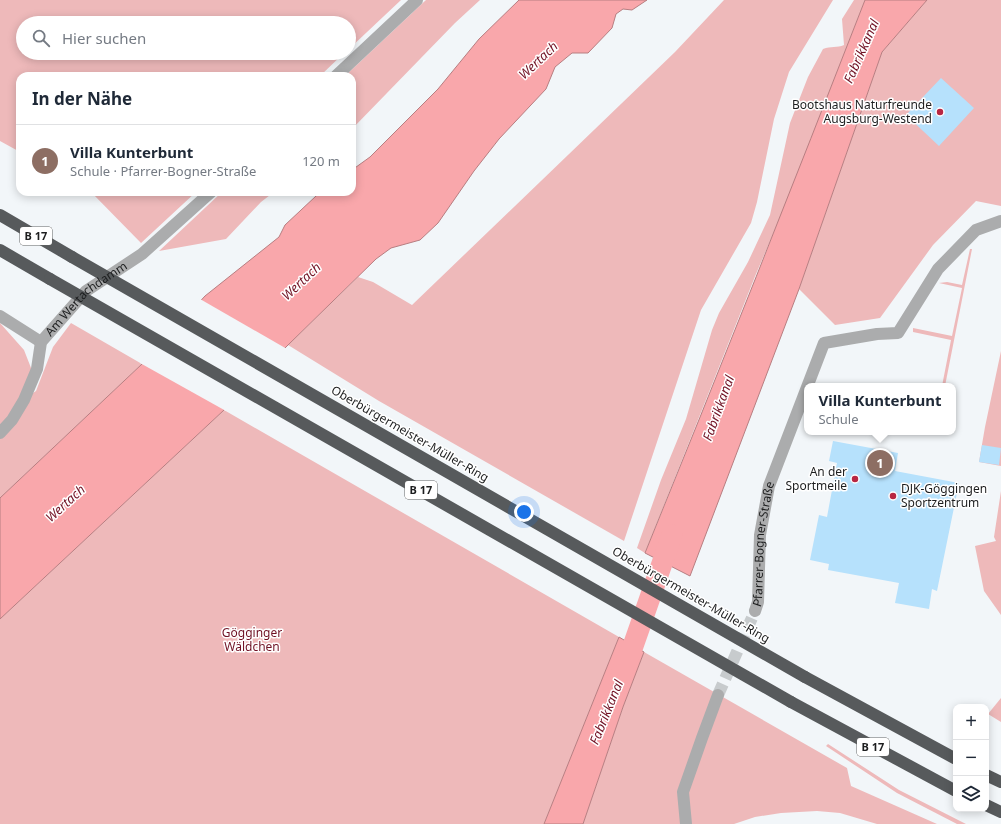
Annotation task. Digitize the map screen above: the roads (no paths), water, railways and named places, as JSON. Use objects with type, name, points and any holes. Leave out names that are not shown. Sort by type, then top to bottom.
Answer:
[{"type":"highway","name":"Oberbürgermeister-Müller-Ring","points":[[0,215],[806,677],[953,757]]},
{"type":"highway","name":"B 17","points":[[0,250],[791,702],[953,788]]},
{"type":"highway","points":[[988,776],[1001,782]]},
{"type":"highway","points":[[989,806],[1001,812]]},
{"type":"street","points":[[356,57],[417,0]]},
{"type":"street","points":[[340,72],[353,60]]},
{"type":"street","name":"Am Wertachdamm","points":[[0,433],[12,420],[24,400],[37,370],[41,342],[86,291],[142,254],[207,196]]},
{"type":"street","name":"Pfarrer-Bogner-Straße","points":[[809,383],[824,343],[877,334],[898,333],[938,269],[976,230],[1001,221]]},
{"type":"street","points":[[0,316],[41,342]]},
{"type":"street","name":"Pfarrer-Bogner-Straße","points":[[756,611],[758,602],[760,534],[769,486],[804,395]]},
{"type":"street","points":[[686,824],[683,792],[718,695]]},
{"type":"water","name":"Wertach","points":[[519,0],[647,0],[632,10],[623,9],[616,14],[612,28],[588,53],[572,53],[555,67],[546,89],[499,139],[474,171],[438,223],[420,240],[391,248],[376,259],[224,410],[0,619],[0,498],[142,364],[205,296],[279,237],[285,225],[316,196],[356,196],[356,167],[370,157],[438,89],[479,39]]},
{"type":"water","points":[[865,0],[927,0],[882,52],[799,289],[690,576],[645,553]]},
{"type":"water","points":[[619,637],[644,652],[623,707],[583,824],[544,824]]},
{"type":"waterway","name":"Fabrikkanal","points":[[621,673],[633,646],[672,535]]},
{"type":"tunnel","points":[[718,695],[755,611]]},
{"type":"place","name":"Bootshaus Naturfreunde Augsburg-Westend","points":[[940,112]]},
{"type":"place","name":"Villa Kunterbunt","points":[[880,463]]},
{"type":"place","name":"An der Sportmeile","points":[[855,479]]},
{"type":"place","name":"DJK-Göggingen Sportzentrum","points":[[893,496]]},
{"type":"park label","name":"Gögginger Wäldchen","points":[[252,640]]}]
